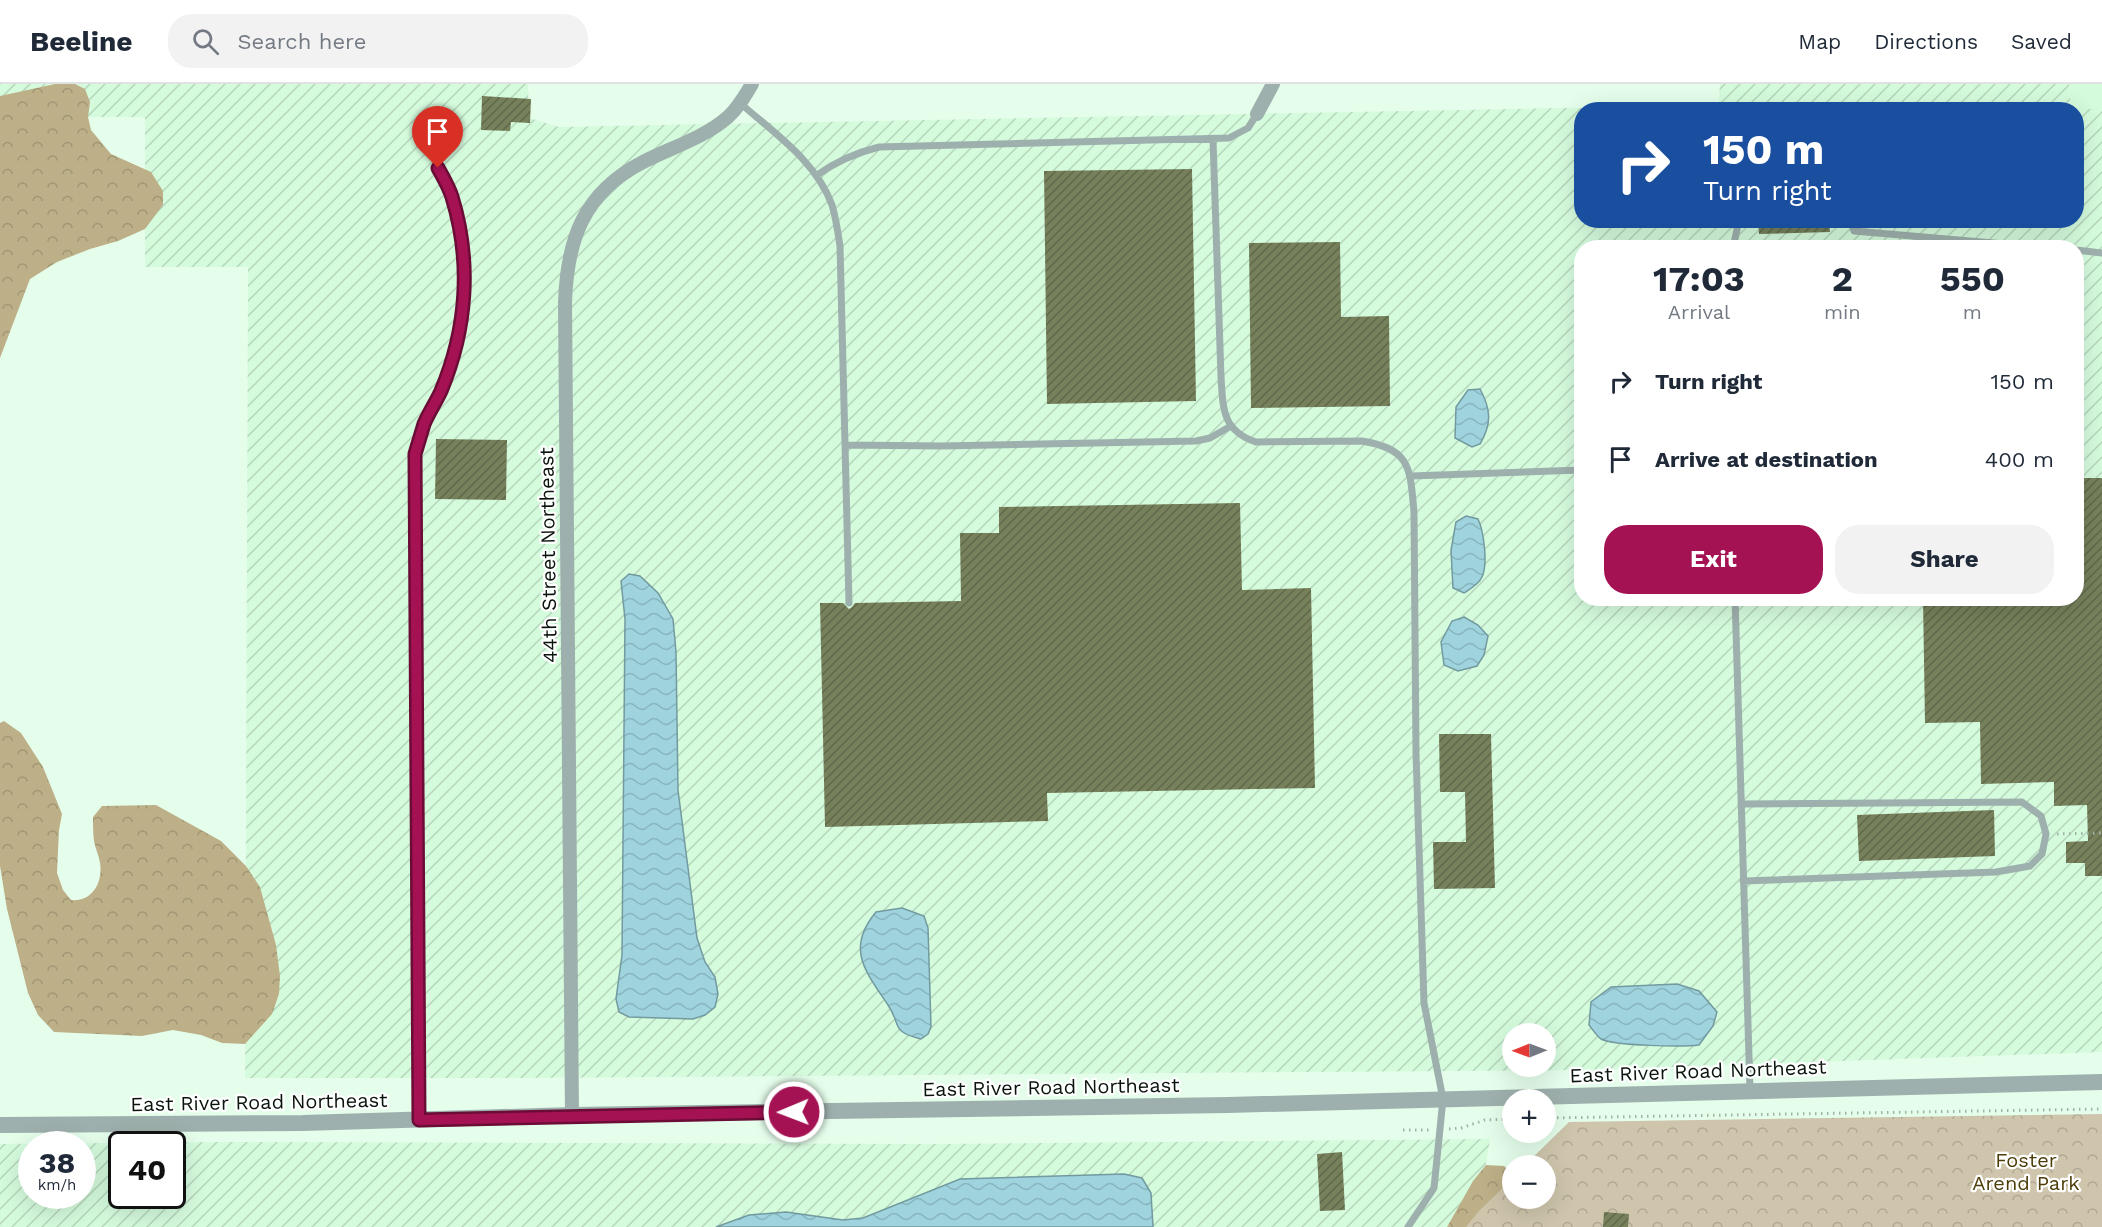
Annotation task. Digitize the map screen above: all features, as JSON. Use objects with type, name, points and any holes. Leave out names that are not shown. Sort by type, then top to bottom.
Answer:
[{"type":"street","name":"44th Street Northeast","points":[[572,1115],[565,303],[568,260],[576,232],[588,210],[605,188],[622,174],[641,163],[713,128],[728,117],[752,84]]},
{"type":"street","points":[[1257,114],[1273,84]]},
{"type":"street","name":"East River Road Northeast","points":[[0,1125],[291,1124],[572,1115],[1228,1106],[2102,1082]]},
{"type":"lane","points":[[740,103],[799,154],[816,175],[831,204],[840,246],[849,603]]},
{"type":"lane","points":[[816,175],[856,152],[879,147],[1229,138],[1248,128],[1257,114]]},
{"type":"lane","points":[[1213,140],[1223,409],[1231,426],[1240,437],[1256,442],[1362,441],[1377,443],[1394,449],[1404,461],[1411,476],[1414,512],[1416,765],[1424,1003],[1443,1099],[1434,1188],[1408,1227]]},
{"type":"lane","points":[[419,1120],[415,454],[425,423],[441,391],[451,362],[460,326],[466,281],[452,196],[438,168]]},
{"type":"lane","points":[[1853,228],[1854,231],[1958,240]]},
{"type":"lane","points":[[2084,251],[2102,253]]},
{"type":"lane","points":[[845,446],[1196,441],[1210,438],[1231,426]]},
{"type":"lane","points":[[1411,476],[1574,470]]},
{"type":"lane","points":[[1735,606],[1750,1090]]},
{"type":"lane","points":[[1741,804],[2022,802],[2040,816],[2046,834],[2042,854],[2030,866],[1996,872],[1743,881]]},
{"type":"path","points":[[2046,834],[2102,833]]},
{"type":"path","points":[[1556,1118],[2102,1109]]},
{"type":"path","points":[[1403,1130],[1461,1128],[1485,1120],[1502,1119]]},
{"type":"shaded area","points":[[0,84],[528,84],[529,118],[559,127],[1574,108],[1574,228],[2084,228],[2084,109],[2102,109],[2102,1052],[1556,1070],[1556,1023],[1502,1023],[1502,1071],[245,1078],[248,267],[145,267],[145,117],[0,117]]},
{"type":"shaded area","points":[[1720,84],[2069,84],[2070,102],[1719,102]]},
{"type":"shaded area","points":[[2069,84],[2102,84],[2102,109],[2084,109],[2084,102],[2070,102]]},
{"type":"shaded area","points":[[1490,1139],[1478,1212],[1466,1227],[0,1227],[0,1144],[18,1144],[18,1209],[96,1209],[96,1143],[108,1143],[108,1209],[186,1209],[186,1142],[934,1144]]},
{"type":"green space","points":[[55,84],[75,84],[85,89],[90,102],[88,117],[91,130],[111,154],[151,172],[163,191],[163,205],[145,229],[57,262],[30,279],[0,358],[0,96]]},
{"type":"green space","points":[[4,721],[21,733],[43,767],[62,814],[57,873],[63,890],[71,900],[85,898],[95,890],[100,878],[93,817],[102,806],[156,805],[221,841],[246,866],[260,887],[276,945],[280,976],[279,994],[272,1014],[245,1044],[222,1043],[201,1035],[173,1030],[142,1036],[54,1032],[38,1015],[28,993],[7,909],[0,866],[0,723]]},
{"type":"green space","name":"Foster Arend Park","points":[[2102,1114],[2102,1227],[1466,1227],[1502,1189],[1502,1209],[1556,1209],[1556,1155],[1535,1155],[1548,1143],[1556,1143],[1556,1135],[1569,1122]]},
{"type":"green space","points":[[1486,1165],[1502,1166],[1502,1209],[1517,1209],[1526,1227],[1447,1227],[1473,1181]]},
{"type":"water","points":[[1480,389],[1489,416],[1484,437],[1480,444],[1472,447],[1455,438],[1456,407],[1468,390]]},
{"type":"water","points":[[1466,516],[1478,519],[1485,564],[1481,580],[1464,593],[1453,588],[1451,550],[1456,522]]},
{"type":"water","points":[[629,574],[640,576],[658,593],[673,619],[676,652],[678,790],[697,938],[705,962],[715,977],[718,994],[715,1007],[705,1015],[693,1019],[629,1017],[619,1012],[616,999],[622,955],[625,619],[621,581]]},
{"type":"water","points":[[1464,617],[1478,625],[1488,636],[1484,655],[1477,666],[1458,671],[1444,665],[1441,642],[1452,621]]},
{"type":"water","points":[[902,908],[924,916],[928,928],[931,1027],[928,1034],[921,1039],[905,1033],[898,1027],[892,1012],[866,971],[860,949],[867,925],[876,912]]},
{"type":"water","points":[[1677,984],[1699,991],[1717,1012],[1713,1026],[1699,1045],[1649,1045],[1609,1041],[1601,1039],[1589,1025],[1591,1002],[1611,987]]},
{"type":"water","points":[[1124,1174],[1142,1178],[1151,1193],[1153,1227],[716,1227],[749,1215],[786,1212],[843,1220],[863,1218],[960,1179]]},
{"type":"building","points":[[482,96],[531,99],[530,123],[511,122],[510,131],[481,130]]},
{"type":"building","points":[[1192,169],[1196,401],[1047,404],[1044,171]]},
{"type":"building","points":[[1759,228],[1830,228],[1830,232],[1759,234]]},
{"type":"building","points":[[1340,242],[1341,317],[1389,316],[1390,406],[1251,408],[1249,243]]},
{"type":"building","points":[[436,439],[507,440],[506,500],[435,499]]},
{"type":"building","points":[[2084,478],[2102,478],[2102,876],[2085,876],[2085,863],[2066,863],[2066,842],[2088,841],[2087,805],[2054,806],[2054,782],[1981,784],[1980,722],[1925,723],[1923,606],[2084,606]]},
{"type":"building","points":[[1240,503],[1242,590],[1311,588],[1315,788],[1047,793],[1048,821],[825,827],[820,603],[843,603],[849,609],[855,603],[961,601],[960,533],[999,533],[999,507]]},
{"type":"building","points":[[1439,734],[1491,734],[1495,888],[1434,889],[1433,842],[1466,842],[1465,792],[1440,792]]},
{"type":"building","points":[[1994,810],[1995,856],[1859,861],[1857,815]]},
{"type":"building","points":[[1342,1152],[1345,1210],[1320,1211],[1317,1154]]},
{"type":"building","points":[[1604,1212],[1629,1214],[1628,1227],[1603,1227]]},
{"type":"route","points":[[438,168],[452,196],[466,281],[460,326],[451,362],[441,391],[425,423],[415,454],[419,1120],[794,1112]]}]
